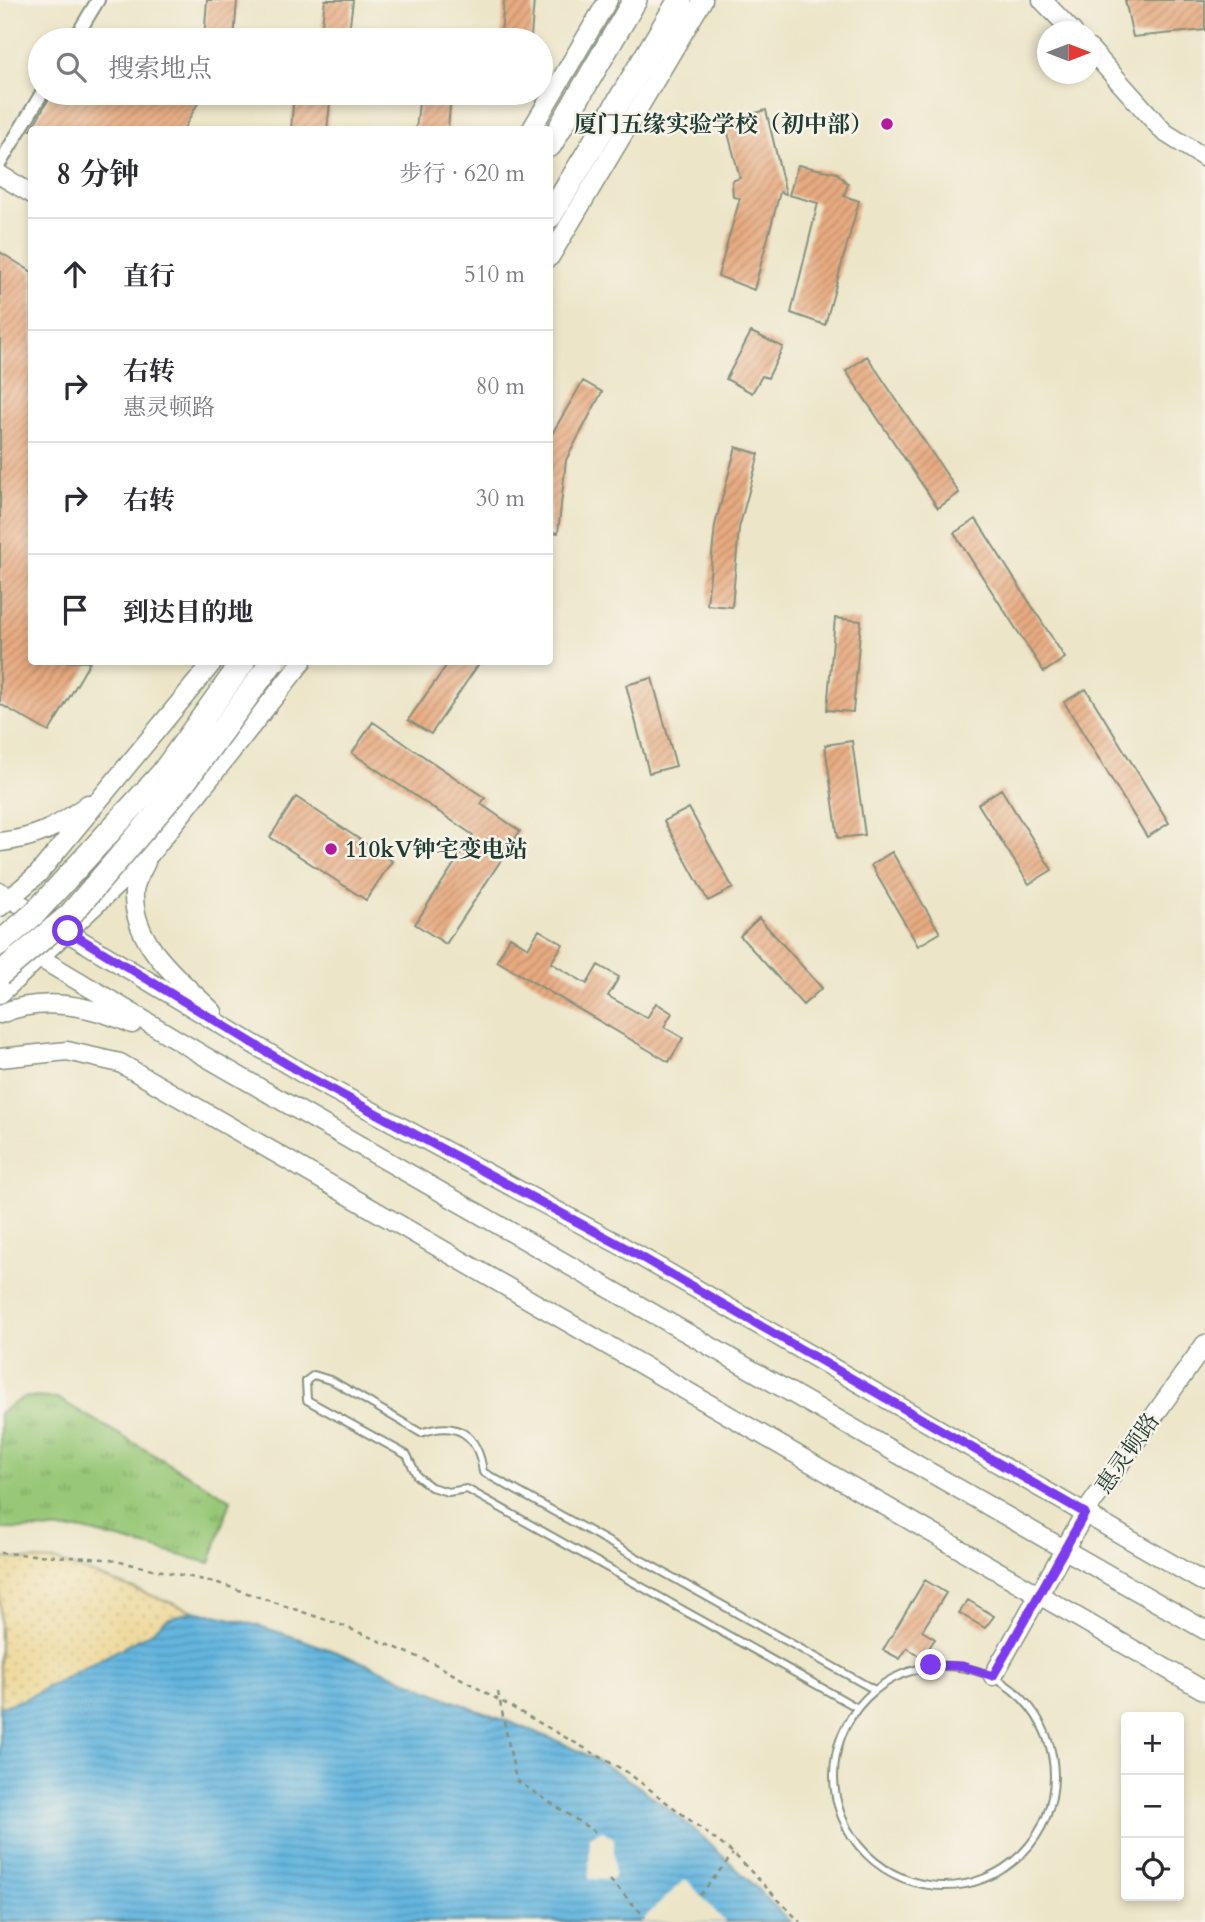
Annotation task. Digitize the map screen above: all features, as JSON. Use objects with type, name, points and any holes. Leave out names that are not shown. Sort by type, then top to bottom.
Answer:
[{"type":"highway","points":[[553,140],[635,0]]},
{"type":"highway","points":[[553,211],[680,0]]},
{"type":"highway","points":[[0,943],[35,913],[162,774],[241,665]]},
{"type":"highway","points":[[0,974],[70,915],[185,782],[270,665]]},
{"type":"main road","points":[[553,93],[608,0]]},
{"type":"main road","points":[[553,252],[703,0]]},
{"type":"main road","points":[[1042,0],[1062,21]]},
{"type":"main road","points":[[1100,61],[1164,132],[1205,158]]},
{"type":"main road","points":[[533,126],[546,105]]},
{"type":"main road","points":[[0,175],[28,192]]},
{"type":"main road","points":[[211,665],[123,775],[38,874],[3,899],[68,931],[238,1036],[622,1246],[1205,1583]]},
{"type":"main road","points":[[0,994],[150,854],[300,665]]},
{"type":"main road","points":[[0,842],[32,839],[69,819],[123,775]]},
{"type":"main road","points":[[150,854],[133,890],[138,928],[157,957],[238,1036]]},
{"type":"main road","points":[[0,934],[211,1060],[1205,1630]]},
{"type":"main road","points":[[0,1014],[11,1009],[64,1004],[111,1015],[211,1060]]},
{"type":"main road","points":[[0,1058],[67,1051],[120,1063],[1205,1692]]},
{"type":"main road","name":"惠灵顿路","points":[[993,1676],[1085,1513],[1205,1343]]},
{"type":"street","points":[[81,28],[98,0]]},
{"type":"street","points":[[0,163],[35,105]]},
{"type":"lane","points":[[856,1707],[467,1489],[448,1492],[431,1488],[417,1476],[407,1455],[307,1400],[306,1381],[314,1375],[333,1381],[421,1433],[443,1426],[468,1435],[481,1454],[483,1472],[873,1689]]},
{"type":"lane","points":[[931,1665],[962,1666],[993,1676],[1019,1693],[1039,1718],[1051,1747],[1055,1779],[1049,1810],[1027,1850],[997,1874],[961,1886],[924,1885],[888,1872],[859,1848],[840,1815],[832,1778],[838,1740],[856,1707],[873,1689],[900,1673],[931,1665]]},
{"type":"path","points":[[0,1553],[106,1559],[229,1586],[341,1625],[435,1664],[627,1772],[733,1853],[800,1922]]},
{"type":"path","points":[[498,1692],[516,1780],[595,1832]]},
{"type":"path","points":[[700,1895],[733,1853]]},
{"type":"path","points":[[610,1880],[645,1917]]},
{"type":"sand","points":[[0,1558],[57,1561],[194,1611],[167,1619],[149,1634],[25,1699],[0,1707]]},
{"type":"green space","points":[[24,1397],[57,1398],[231,1500],[210,1563],[84,1530],[0,1529],[0,1412]]},
{"type":"water","points":[[194,1611],[256,1625],[321,1646],[577,1750],[635,1784],[691,1827],[790,1922],[0,1922],[0,1707],[25,1699],[149,1634],[167,1619]]},
{"type":"pier","points":[[602,1830],[614,1839],[614,1877],[610,1880],[589,1879],[590,1836]]},
{"type":"pier","points":[[686,1879],[725,1922],[640,1922],[645,1917]]},
{"type":"building","points":[[207,0],[237,0],[235,28],[205,28]]},
{"type":"building","points":[[325,0],[353,0],[350,28],[322,28]]},
{"type":"building","points":[[504,0],[534,0],[532,28],[502,28]]},
{"type":"building","points":[[1125,0],[1205,0],[1205,30],[1133,37]]},
{"type":"building","points":[[45,105],[197,105],[185,126],[33,126]]},
{"type":"building","points":[[293,105],[330,105],[327,126],[291,126]]},
{"type":"building","points":[[419,105],[450,105],[448,126],[416,126]]},
{"type":"building","points":[[766,110],[786,194],[780,192],[754,290],[718,276],[740,198],[733,197],[732,181],[740,178],[725,122]]},
{"type":"building","points":[[798,165],[837,173],[848,184],[844,196],[859,201],[825,325],[791,313],[818,203],[789,195]]},
{"type":"building","points":[[0,252],[28,270],[28,665],[88,665],[49,732],[0,704]]},
{"type":"building","points":[[751,332],[783,347],[768,378],[762,376],[752,393],[726,379]]},
{"type":"building","points":[[867,356],[959,493],[938,508],[846,371]]},
{"type":"building","points":[[583,381],[602,392],[566,460],[558,533],[553,532],[553,432]]},
{"type":"building","points":[[736,447],[759,454],[739,528],[732,607],[707,605],[715,525]]},
{"type":"building","points":[[976,519],[1065,658],[1044,672],[954,533]]},
{"type":"building","points":[[835,618],[861,621],[853,712],[827,710]]},
{"type":"building","points":[[447,665],[478,665],[431,734],[408,720]]},
{"type":"building","points":[[652,678],[676,766],[649,773],[626,685]]},
{"type":"building","points":[[1086,689],[1169,823],[1147,837],[1064,702]]},
{"type":"building","points":[[373,722],[485,798],[481,804],[520,831],[446,944],[415,924],[473,835],[352,753]]},
{"type":"building","points":[[852,741],[865,835],[838,838],[825,745]]},
{"type":"building","points":[[1001,789],[1052,870],[1029,884],[978,804]]},
{"type":"building","name":"110kV钟宅变电站","points":[[296,797],[392,861],[366,900],[270,837]]},
{"type":"building","points":[[689,808],[733,888],[708,901],[664,821]]},
{"type":"building","points":[[892,852],[940,933],[918,946],[871,865]]},
{"type":"building","points":[[759,918],[822,988],[803,1005],[740,936]]},
{"type":"building","points":[[539,930],[563,944],[551,963],[587,984],[598,965],[619,977],[608,996],[647,1018],[656,1003],[672,1013],[664,1027],[683,1038],[669,1062],[497,961],[510,937],[528,948]]},
{"type":"building","points":[[925,1580],[946,1593],[922,1631],[935,1639],[922,1658],[907,1648],[900,1659],[883,1650]]},
{"type":"building","points":[[968,1600],[994,1616],[985,1628],[959,1613]]},
{"type":"place","name":"厦门五缘实验学校（初中部）","points":[[887,124]]},
{"type":"place","name":"110kV钟宅变电站","points":[[331,849]]},
{"type":"route","points":[[68,931],[305,1075],[622,1246],[1085,1513],[993,1676],[962,1666],[931,1665]]}]
